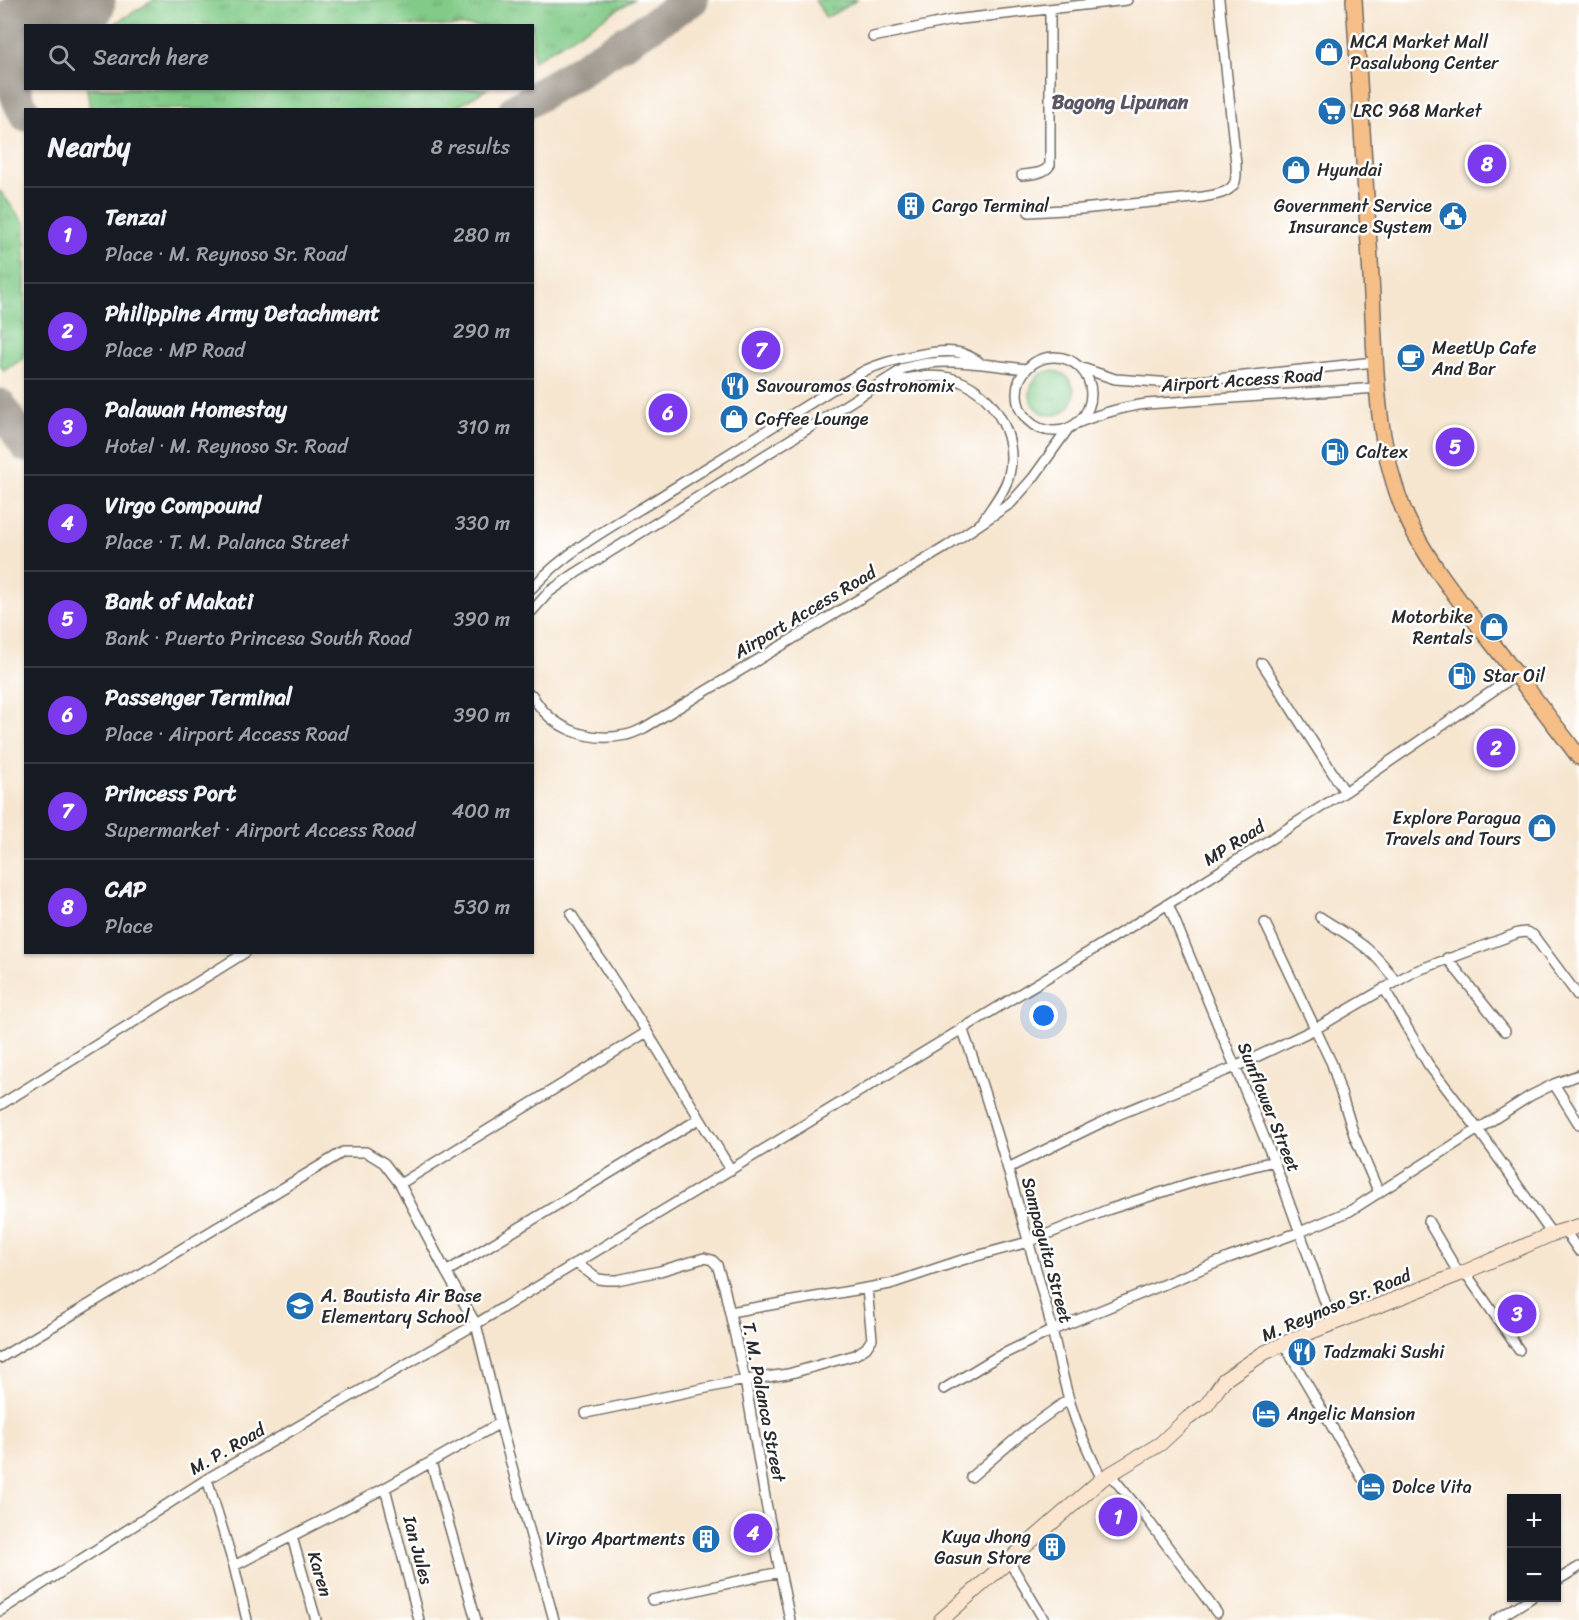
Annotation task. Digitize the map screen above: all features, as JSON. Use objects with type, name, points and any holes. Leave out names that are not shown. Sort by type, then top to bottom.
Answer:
[{"type":"main road","points":[[1354,0],[1373,310],[1374,362],[1387,460],[1407,517],[1438,573],[1579,757]]},
{"type":"street","points":[[873,37],[952,20],[1127,0]]},
{"type":"street","points":[[1029,212],[1203,197],[1221,193],[1235,183],[1236,164],[1219,0]]},
{"type":"street","points":[[1022,175],[1042,171],[1050,165],[1050,9]]},
{"type":"street","points":[[534,586],[566,556],[866,370],[883,363],[947,352],[960,352],[982,364]]},
{"type":"street","points":[[1052,357],[1062,358],[1079,367],[1090,384],[1091,395],[1085,415],[1077,423],[1068,429],[1056,432],[1035,427],[1026,420],[1016,400],[1020,378],[1026,369],[1033,363],[1052,357]]},
{"type":"street","points":[[534,609],[549,592],[576,573],[893,374],[914,365],[945,361],[1026,369]]},
{"type":"street","name":"Airport Access Road","points":[[1079,367],[1115,379],[1173,383],[1374,362]]},
{"type":"street","points":[[880,384],[924,376],[950,378],[972,388],[991,404],[1007,433],[1011,457],[1006,484],[982,523]]},
{"type":"street","name":"Airport Access Road","points":[[1077,423],[1110,411],[1136,405],[1377,388]]},
{"type":"street","name":"Airport Access Road","points":[[534,698],[544,714],[573,732],[589,736],[610,737],[628,735],[644,728],[778,649],[1011,503],[1022,492],[1068,429]]},
{"type":"street","points":[[1262,663],[1344,792]]},
{"type":"street","name":"MP Road","points":[[731,1170],[1168,904],[1344,792],[1516,675]]},
{"type":"street","name":"Sunflower Street","points":[[1168,904],[1274,1161],[1333,1323]]},
{"type":"street","points":[[571,914],[647,1032],[731,1170]]},
{"type":"street","points":[[1320,917],[1370,950],[1387,968],[1395,981]]},
{"type":"street","points":[[1265,924],[1332,1064],[1354,1135],[1379,1193]]},
{"type":"street","points":[[1008,1168],[1115,1116],[1234,1067],[1315,1029],[1395,981],[1447,958],[1518,933],[1530,933],[1579,997]]},
{"type":"street","points":[[0,1105],[243,954]]},
{"type":"street","points":[[1447,958],[1505,1031]]},
{"type":"street","points":[[1384,988],[1428,1064],[1559,1232],[1579,1251]]},
{"type":"street","name":"Sampaguita Street","points":[[962,1029],[983,1085],[1008,1168],[1053,1330],[1069,1399],[1088,1450],[1105,1476],[1148,1520],[1217,1613]]},
{"type":"street","points":[[400,1184],[647,1032]]},
{"type":"street","points":[[944,1389],[995,1358],[1053,1330],[1350,1211],[1530,1096],[1579,1075]]},
{"type":"street","points":[[1554,1084],[1579,1124]]},
{"type":"street","points":[[446,1272],[699,1119]]},
{"type":"street","points":[[0,1358],[343,1152],[366,1152],[384,1163],[400,1184],[476,1324],[500,1423],[554,1620]]},
{"type":"street","points":[[730,1312],[890,1284],[962,1260],[1028,1242],[1107,1210],[1211,1177],[1274,1161]]},
{"type":"street","name":"M. P. Road","points":[[0,1611],[207,1479],[476,1324],[731,1170]]},
{"type":"street","points":[[1428,1221],[1462,1273],[1519,1350]]},
{"type":"street","name":"M. Reynoso Sr. Road","points":[[941,1620],[1105,1476],[1160,1443],[1188,1418],[1206,1406],[1224,1380],[1255,1359],[1283,1343],[1579,1226]]},
{"type":"street","name":"T. M. Palanca Street","points":[[576,1263],[598,1279],[606,1280],[660,1272],[704,1258],[712,1260],[720,1271],[745,1380],[766,1503],[790,1620]]},
{"type":"street","points":[[586,1413],[745,1380],[788,1374],[855,1355],[866,1348],[872,1339],[867,1289]]},
{"type":"street","points":[[1283,1343],[1362,1478]]},
{"type":"street","points":[[971,1477],[1026,1430],[1069,1399]]},
{"type":"street","points":[[234,1566],[385,1488],[500,1423]]},
{"type":"street","points":[[431,1462],[476,1620]]},
{"type":"street","points":[[207,1479],[234,1566],[246,1620]]},
{"type":"street","name":"Ian Jules","points":[[385,1488],[419,1620]]},
{"type":"street","name":"Karen","points":[[292,1537],[316,1620]]},
{"type":"street","points":[[1009,1561],[1044,1620]]},
{"type":"street","points":[[1561,1578],[1579,1567]]},
{"type":"street","points":[[652,1600],[780,1572]]},
{"type":"street","points":[[1495,1620],[1524,1602]]},
{"type":"green space","points":[[154,0],[633,0],[534,60],[534,24],[114,24]]},
{"type":"green space","points":[[815,0],[857,0],[826,18]]},
{"type":"green space","points":[[87,90],[485,90],[455,108],[90,108]]},
{"type":"green space","points":[[0,191],[24,223],[24,358],[4,371],[0,364]]},
{"type":"green space","points":[[1052,371],[1067,378],[1074,393],[1067,408],[1052,415],[1037,408],[1030,393],[1037,378]]},
{"type":"taxiway","points":[[518,108],[692,0]]},
{"type":"taxiway","points":[[40,24],[47,17]]},
{"type":"taxiway","points":[[24,41],[16,57],[13,77],[17,96],[24,111]]},
{"type":"taxiway","points":[[0,405],[24,443]]},
{"type":"runway","points":[[36,24],[75,0]]},
{"type":"place","name":"MCA Market Mall Pasalubong Center","points":[[1329,52]]},
{"type":"place","name":"LRC 968 Market","points":[[1332,111]]},
{"type":"place","name":"CAP","points":[[1487,164]]},
{"type":"place","name":"Hyundai","points":[[1296,170]]},
{"type":"place","name":"Cargo Terminal","points":[[911,206]]},
{"type":"place","name":"Government Service Insurance System","points":[[1453,216]]},
{"type":"place","name":"Princess Port","points":[[761,350]]},
{"type":"place","name":"MeetUp Cafe And Bar","points":[[1411,358]]},
{"type":"place","name":"Savouramos Gastronomix","points":[[735,386]]},
{"type":"place","name":"Passenger Terminal","points":[[668,413]]},
{"type":"place","name":"Coffee Lounge","points":[[734,419]]},
{"type":"place","name":"Bank of Makati","points":[[1455,447]]},
{"type":"place","name":"Caltex","points":[[1335,452]]},
{"type":"place","name":"Motorbike Rentals","points":[[1494,627]]},
{"type":"place","name":"Star Oil","points":[[1462,676]]},
{"type":"place","name":"Philippine Army Detachment","points":[[1496,748]]},
{"type":"place","name":"Explore Paragua Travels and Tours","points":[[1542,828]]},
{"type":"place","name":"A. Bautista Air Base Elementary School","points":[[300,1306]]},
{"type":"place","name":"Palawan Homestay","points":[[1517,1314]]},
{"type":"place","name":"Tadzmaki Sushi","points":[[1302,1352]]},
{"type":"place","name":"Angelic Mansion","points":[[1266,1414]]},
{"type":"place","name":"Dolce Vita","points":[[1371,1487]]},
{"type":"place","name":"Tenzai","points":[[1118,1517]]},
{"type":"place","name":"Virgo Compound","points":[[753,1533]]},
{"type":"place","name":"Virgo Apartments","points":[[706,1539]]},
{"type":"place","name":"Kuya Jhong Gasun Store","points":[[1052,1547]]},
{"type":"district","name":"Bagong Lipunan","points":[[1120,102]]}]
